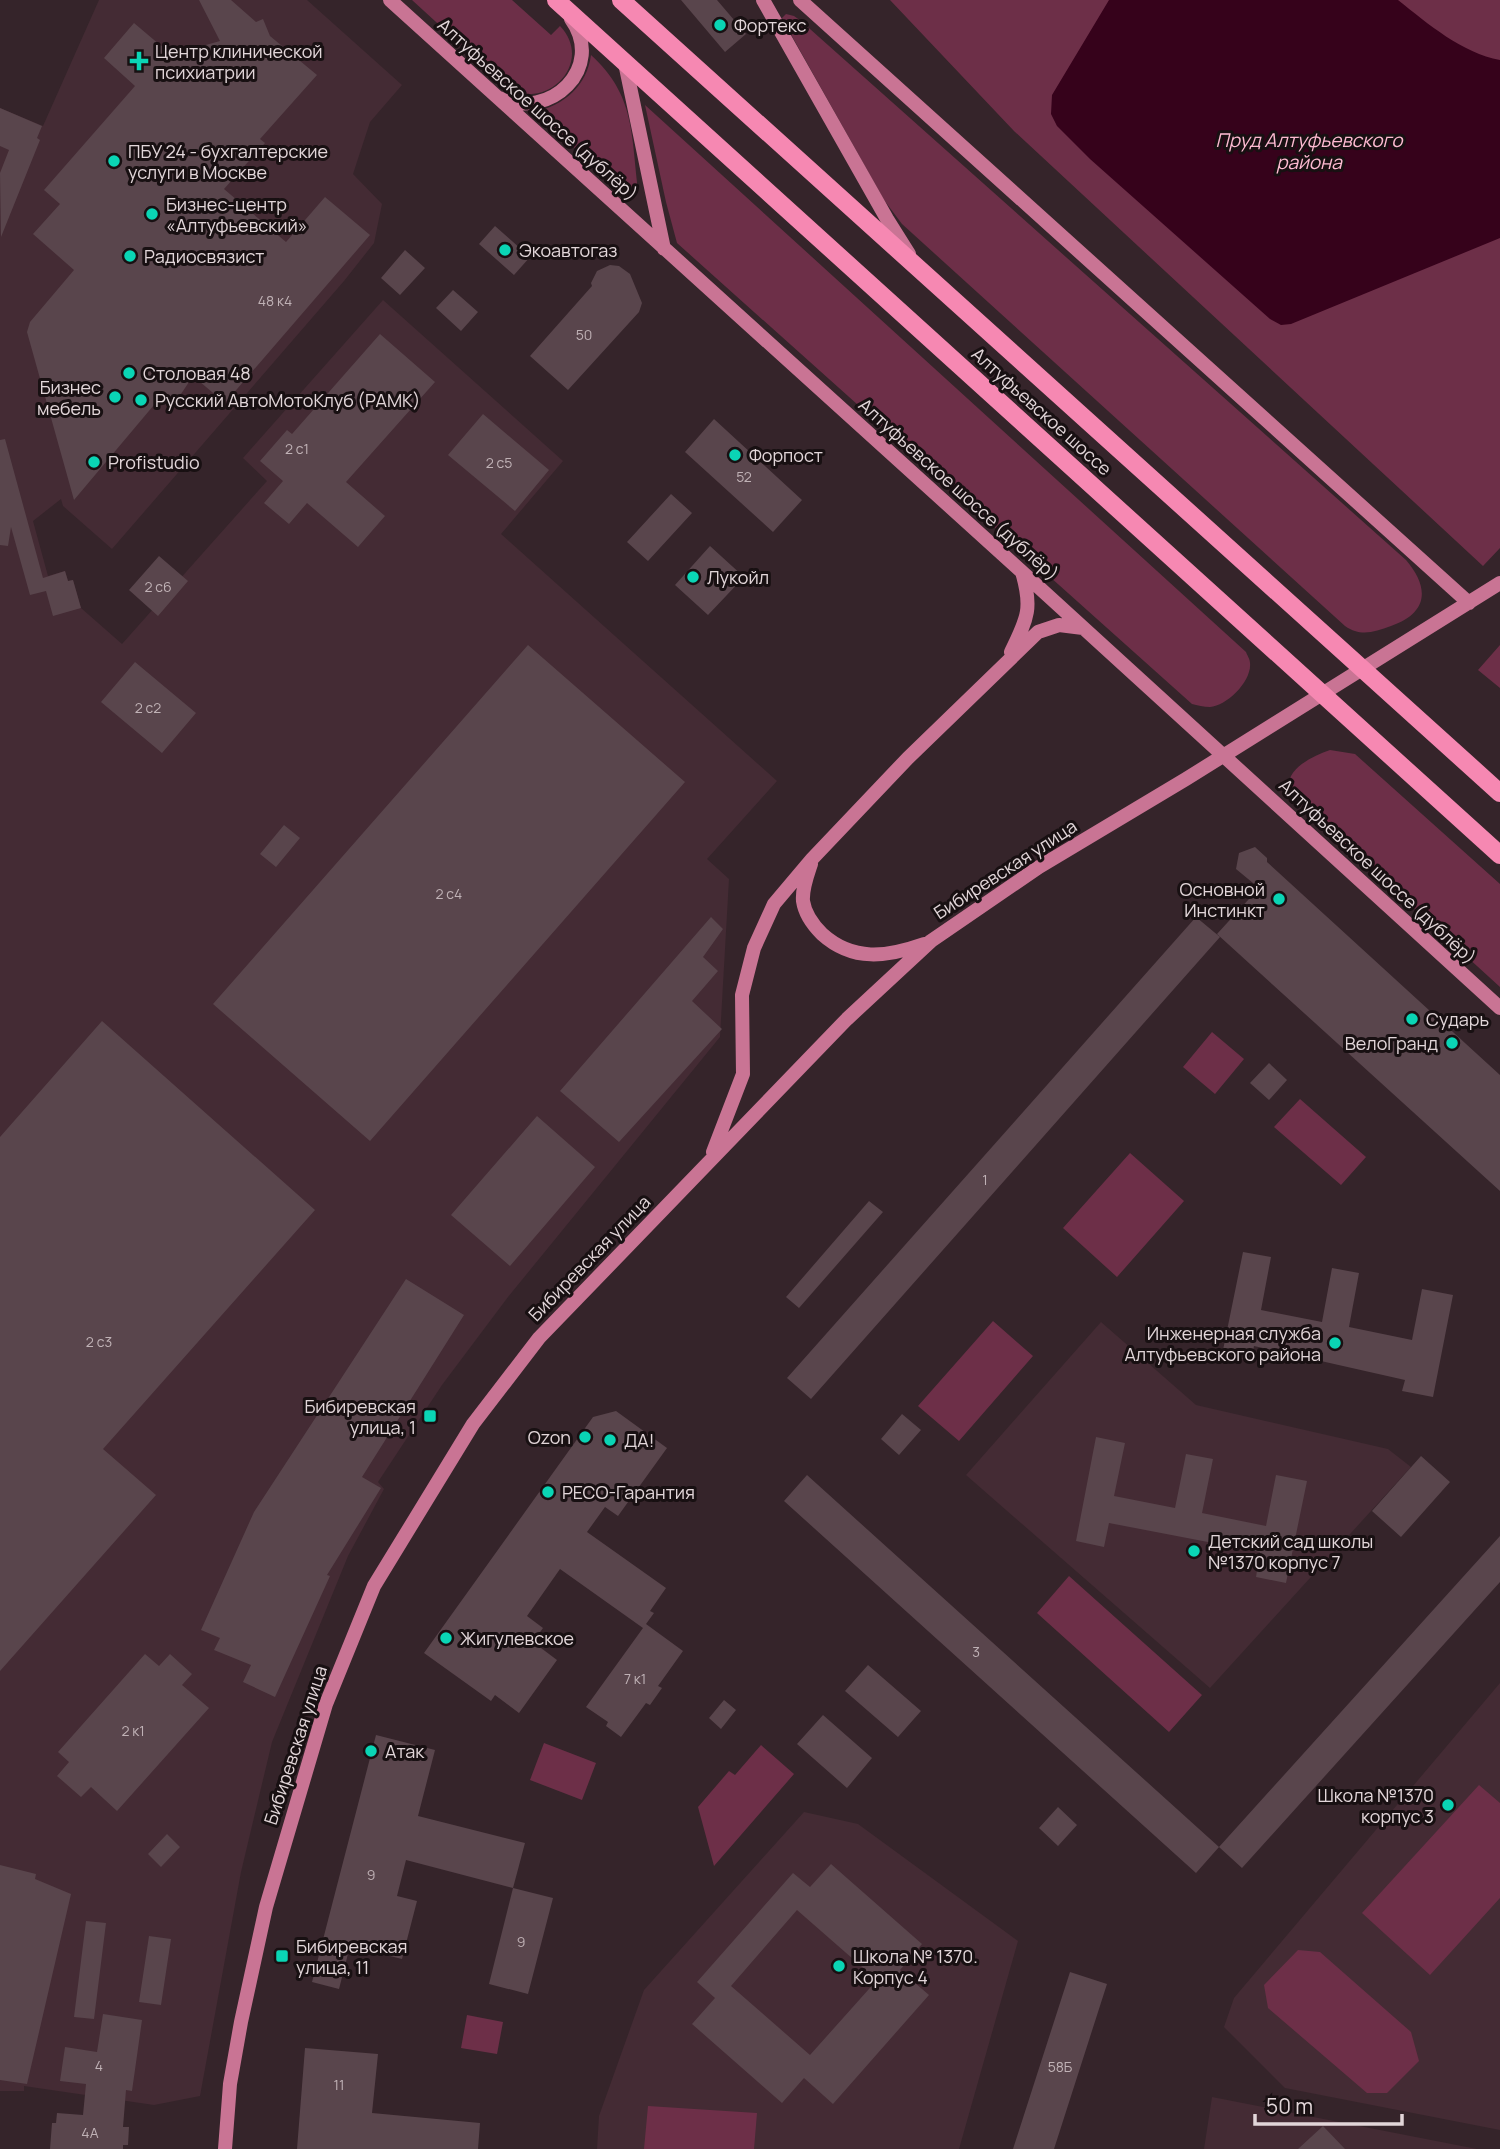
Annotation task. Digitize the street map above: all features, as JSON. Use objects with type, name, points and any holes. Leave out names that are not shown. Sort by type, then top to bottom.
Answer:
[{"type":"main road","name":"Алтуфьевское шоссе (дублёр)","points":[[390,0],[1500,1008]]},
{"type":"main road","name":"Алтуфьевское шоссе","points":[[621,0],[1500,793]]},
{"type":"main road","points":[[800,0],[1469,603]]},
{"type":"main road","points":[[493,95],[511,103],[534,104],[550,98],[570,82],[579,68],[583,46],[576,25],[556,1]]},
{"type":"main road","name":"Алтуфьевское шоссе","points":[[556,1],[1500,855]]},
{"type":"main road","points":[[767,1],[887,219],[906,251],[927,276]]},
{"type":"main road","points":[[625,63],[664,249]]},
{"type":"main road","points":[[1006,661],[1026,621],[1029,595],[1021,571]]},
{"type":"main road","name":"Бибиревская улица","points":[[225,2149],[230,2084],[270,1894],[326,1704],[374,1586],[466,1434],[539,1338],[847,1019],[931,942],[1039,867],[1500,583]]},
{"type":"main road","points":[[710,1159],[743,1074],[742,995],[754,948],[774,904],[812,859],[908,758],[1038,632],[1059,625],[1083,628]]},
{"type":"main road","points":[[812,859],[803,889],[803,903],[808,917],[832,942],[846,951],[871,955],[899,953],[931,942]]},
{"type":"shaded area","points":[[99,0],[307,0],[402,85],[370,122],[353,174],[382,204],[374,243],[112,549],[63,506],[61,499],[33,521],[48,576],[65,571],[68,581],[73,580],[81,608],[122,644],[267,481],[243,458],[383,300],[563,461],[501,534],[777,781],[707,859],[729,879],[720,1037],[508,1297],[442,1385],[378,1482],[384,1489],[348,1556],[272,1742],[241,1872],[200,2096],[154,2105],[24,2086],[24,2091],[0,2091],[0,108],[43,126]]},
{"type":"shaded area","points":[[412,0],[512,0],[551,35],[560,26],[570,41],[572,55],[568,69],[560,81],[549,89],[535,94],[520,93],[506,86]]},
{"type":"shaded area","points":[[890,0],[1500,0],[1500,548],[1483,566],[1014,131]]},
{"type":"shaded area","points":[[786,14],[801,21],[1406,560],[1414,570],[1422,590],[1418,607],[1412,614],[1403,621],[1373,632],[1357,631],[1345,626],[902,224],[884,200],[784,22],[782,18]]},
{"type":"shaded area","points":[[591,55],[616,85],[628,116],[638,189],[628,196],[535,112],[564,99],[579,85],[589,66]]},
{"type":"shaded area","points":[[645,105],[1246,652],[1250,670],[1243,685],[1217,706],[1192,704],[677,243]]},
{"type":"shaded area","points":[[1500,645],[1500,688],[1478,670]]},
{"type":"shaded area","points":[[1330,750],[1355,754],[1500,884],[1500,987],[1293,798],[1289,789],[1292,774],[1305,762]]},
{"type":"shaded area","points":[[1212,1032],[1244,1059],[1215,1094],[1183,1067]]},
{"type":"shaded area","points":[[1300,1099],[1366,1157],[1341,1185],[1274,1127]]},
{"type":"shaded area","points":[[1130,1153],[1184,1201],[1117,1277],[1063,1228]]},
{"type":"shaded area","points":[[993,1321],[1033,1356],[959,1441],[918,1406]]},
{"type":"shaded area","name":"Детский сад школы №1370 корпус 7","points":[[1101,1322],[1196,1405],[1388,1449],[1411,1467],[1210,1688],[966,1475]]},
{"type":"shaded area","points":[[1069,1576],[1202,1695],[1169,1732],[1037,1613]]},
{"type":"shaded area","name":"Школа №1370 корпус 3","points":[[1500,1683],[1500,2130],[1285,2088],[1224,2027],[1234,1998]]},
{"type":"shaded area","points":[[544,1743],[596,1763],[582,1800],[530,1780]]},
{"type":"shaded area","points":[[761,1745],[794,1774],[714,1866],[698,1807],[729,1771],[735,1775]]},
{"type":"shaded area","points":[[1479,1785],[1500,1803],[1500,1898],[1430,1975],[1362,1913]]},
{"type":"shaded area","name":"Школа № 1370. Корпус 4","points":[[804,1812],[858,1824],[1018,1941],[959,2149],[597,2149],[599,2116],[644,1990]]},
{"type":"shaded area","points":[[1298,1950],[1320,1952],[1411,2032],[1419,2061],[1387,2093],[1367,2093],[1268,2008],[1264,1985]]},
{"type":"shaded area","points":[[467,2015],[503,2022],[497,2054],[461,2048]]},
{"type":"shaded area","points":[[1212,2097],[1477,2149],[1204,2149]]},
{"type":"shaded area","points":[[648,2106],[757,2113],[754,2149],[644,2149]]},
{"type":"water","name":"Пруд Алтуфьевского района","points":[[1109,0],[1398,0],[1433,28],[1459,44],[1500,60],[1500,238],[1291,324],[1281,325],[1270,319],[1090,159],[1057,126],[1051,114],[1052,95]]},
{"type":"building","points":[[199,0],[231,0],[256,22],[263,19],[270,36],[317,75],[260,139],[265,143],[224,189],[286,242],[325,197],[370,235],[225,403],[193,376],[177,400],[159,399],[74,500],[27,332],[30,322],[74,270],[33,234],[60,204],[44,190],[135,86],[104,58],[134,23],[160,45],[171,50],[188,50],[220,41]]},
{"type":"building","name":"Фортекс","points":[[681,0],[717,0],[746,34],[725,52]]},
{"type":"building","points":[[0,108],[42,126],[37,138],[40,140],[1,237],[0,173],[9,150],[0,146]]},
{"type":"building","name":"Экоавтогаз","points":[[495,226],[530,257],[514,275],[479,244]]},
{"type":"building","points":[[405,250],[425,268],[400,295],[381,278]]},
{"type":"building","points":[[610,265],[619,266],[630,274],[642,303],[639,312],[568,390],[530,356],[592,286],[597,271]]},
{"type":"building","points":[[453,290],[478,312],[461,331],[436,308]]},
{"type":"building","points":[[380,334],[435,382],[346,482],[385,516],[358,547],[307,503],[289,524],[264,503],[283,481],[260,461],[287,430],[292,434]]},
{"type":"building","points":[[483,414],[549,470],[515,511],[448,455]]},
{"type":"building","points":[[714,419],[802,500],[773,532],[685,452]]},
{"type":"building","points":[[5,439],[43,578],[65,571],[68,581],[73,580],[81,608],[53,616],[46,591],[30,595],[11,527],[8,546],[0,545],[0,440]]},
{"type":"building","points":[[671,494],[692,513],[648,561],[627,542]]},
{"type":"building","points":[[710,546],[744,577],[708,615],[675,585]]},
{"type":"building","points":[[159,556],[188,581],[158,616],[129,590]]},
{"type":"building","points":[[528,645],[685,782],[370,1141],[213,1004]]},
{"type":"building","points":[[135,662],[196,713],[162,753],[101,702]]},
{"type":"building","points":[[284,825],[300,838],[276,867],[260,854]]},
{"type":"building","points":[[1255,847],[1267,858],[1267,862],[1500,1075],[1500,1191],[1217,934],[1259,888],[1236,869],[1239,853]]},
{"type":"building","points":[[711,917],[723,929],[703,957],[718,971],[692,1001],[722,1029],[619,1142],[560,1091]]},
{"type":"building","points":[[1196,917],[1220,937],[811,1399],[787,1378]]},
{"type":"building","points":[[102,1021],[315,1210],[103,1449],[156,1495],[0,1671],[0,1137]]},
{"type":"building","points":[[1269,1063],[1287,1080],[1269,1100],[1250,1083]]},
{"type":"building","points":[[537,1116],[595,1167],[510,1266],[451,1215]]},
{"type":"building","points":[[869,1201],[883,1212],[799,1308],[786,1297]]},
{"type":"building","points":[[1243,1252],[1271,1257],[1261,1310],[1322,1322],[1332,1268],[1359,1273],[1349,1327],[1412,1340],[1422,1289],[1453,1295],[1433,1397],[1402,1391],[1405,1380],[1254,1346],[1251,1361],[1222,1355]]},
{"type":"building","points":[[406,1279],[464,1315],[362,1477],[381,1488],[327,1575],[330,1576],[275,1697],[243,1682],[251,1665],[214,1650],[220,1638],[201,1630],[254,1512]]},
{"type":"building","points":[[616,1411],[667,1448],[618,1516],[605,1507],[587,1532],[666,1588],[650,1611],[654,1613],[646,1624],[683,1651],[658,1686],[662,1688],[650,1705],[646,1703],[621,1737],[606,1726],[608,1722],[586,1707],[643,1628],[560,1569],[527,1616],[543,1628],[533,1642],[557,1660],[519,1713],[495,1695],[491,1701],[424,1653],[593,1417]]},
{"type":"building","points":[[902,1414],[921,1430],[899,1455],[881,1439]]},
{"type":"building","points":[[1096,1437],[1125,1443],[1114,1496],[1175,1508],[1186,1454],[1213,1459],[1202,1513],[1266,1526],[1276,1475],[1307,1481],[1286,1583],[1256,1577],[1260,1552],[1109,1523],[1104,1547],[1076,1541]]},
{"type":"building","points":[[1421,1456],[1450,1482],[1401,1537],[1372,1511]]},
{"type":"building","points":[[807,1475],[1219,1847],[1196,1873],[784,1501]]},
{"type":"building","points":[[1500,1536],[1500,1582],[1242,1868],[1219,1847]]},
{"type":"building","points":[[145,1654],[159,1666],[170,1654],[192,1674],[182,1685],[209,1708],[117,1811],[91,1787],[81,1797],[57,1776],[69,1762],[58,1752]]},
{"type":"building","points":[[868,1665],[921,1711],[898,1737],[845,1691]]},
{"type":"building","points":[[724,1700],[736,1710],[721,1729],[709,1718]]},
{"type":"building","points":[[823,1715],[872,1758],[847,1788],[797,1744]]},
{"type":"building","points":[[376,1735],[435,1750],[418,1816],[525,1843],[513,1888],[406,1860],[397,1896],[417,1901],[402,1959],[350,1946],[339,1989],[312,1982]]},
{"type":"building","points":[[1058,1807],[1077,1825],[1058,1846],[1039,1828]]},
{"type":"building","points":[[167,1834],[180,1847],[161,1867],[148,1854]]},
{"type":"building","points":[[831,1864],[922,1944],[900,1970],[929,1995],[833,2104],[804,2078],[782,2103],[692,2024],[715,1998],[697,1982],[793,1873],[810,1887]],"holes":[[[797,1910],[877,1980],[810,2055],[731,1986]]]},
{"type":"building","points":[[0,1865],[36,1874],[35,1879],[71,1894],[27,2084],[0,2080]]},
{"type":"building","points":[[513,1888],[553,1898],[528,1994],[489,1984]]},
{"type":"building","points":[[86,1921],[106,1923],[94,2019],[74,2017]]},
{"type":"building","points":[[149,1936],[171,1939],[161,2005],[139,2002]]},
{"type":"building","points":[[1070,1972],[1107,1984],[1054,2149],[1013,2149]]},
{"type":"building","points":[[103,2014],[142,2020],[132,2091],[126,2090],[123,2127],[129,2127],[128,2145],[123,2145],[123,2149],[50,2149],[52,2123],[56,2123],[57,2113],[83,2115],[86,2084],[60,2081],[65,2047],[97,2052]]},
{"type":"building","points":[[305,2048],[378,2054],[372,2113],[480,2123],[478,2149],[297,2149]]},
{"type":"building","points":[[1323,2126],[1345,2149],[1298,2149]]},
{"type":"place","name":"Фортекс","points":[[720,25]]},
{"type":"place","name":"Центр клинической психиатрии","points":[[139,61]]},
{"type":"place","name":"ПБУ 24 - бухгалтерские услуги в Москве","points":[[114,161]]},
{"type":"place","name":"Бизнес-центр «Алтуфьевский»","points":[[152,214]]},
{"type":"place","name":"Экоавтогаз","points":[[505,250]]},
{"type":"place","name":"Радиосвязист","points":[[130,256]]},
{"type":"place","name":"Столовая 48","points":[[129,373]]},
{"type":"place","name":"Бизнес мебель","points":[[115,397]]},
{"type":"place","name":"Русский АвтоМотоКлуб (РАМК)","points":[[141,400]]},
{"type":"place","name":"Форпост","points":[[735,455]]},
{"type":"place","name":"Profistudio","points":[[94,462]]},
{"type":"place","name":"Лукойл","points":[[693,577]]},
{"type":"place","name":"Основной Инстинкт","points":[[1279,899]]},
{"type":"place","name":"Сударь","points":[[1412,1019]]},
{"type":"place","name":"ВелоГранд","points":[[1452,1043]]},
{"type":"place","name":"Инженерная служба Алтуфьевского района","points":[[1335,1343]]},
{"type":"place","name":"Бибиревская улица, 1","points":[[430,1416]]},
{"type":"place","name":"Ozon","points":[[585,1437]]},
{"type":"place","name":"ДА!","points":[[610,1440]]},
{"type":"place","name":"РЕСО-Гарантия","points":[[548,1492]]},
{"type":"place","name":"Детский сад школы №1370 корпус 7","points":[[1194,1551]]},
{"type":"place","name":"Жигулевское","points":[[446,1638]]},
{"type":"place","name":"Атак","points":[[371,1751]]},
{"type":"place","name":"Школа №1370 корпус 3","points":[[1448,1805]]},
{"type":"place","name":"Бибиревская улица, 11","points":[[282,1956]]},
{"type":"place","name":"Школа № 1370. Корпус 4","points":[[839,1966]]}]
